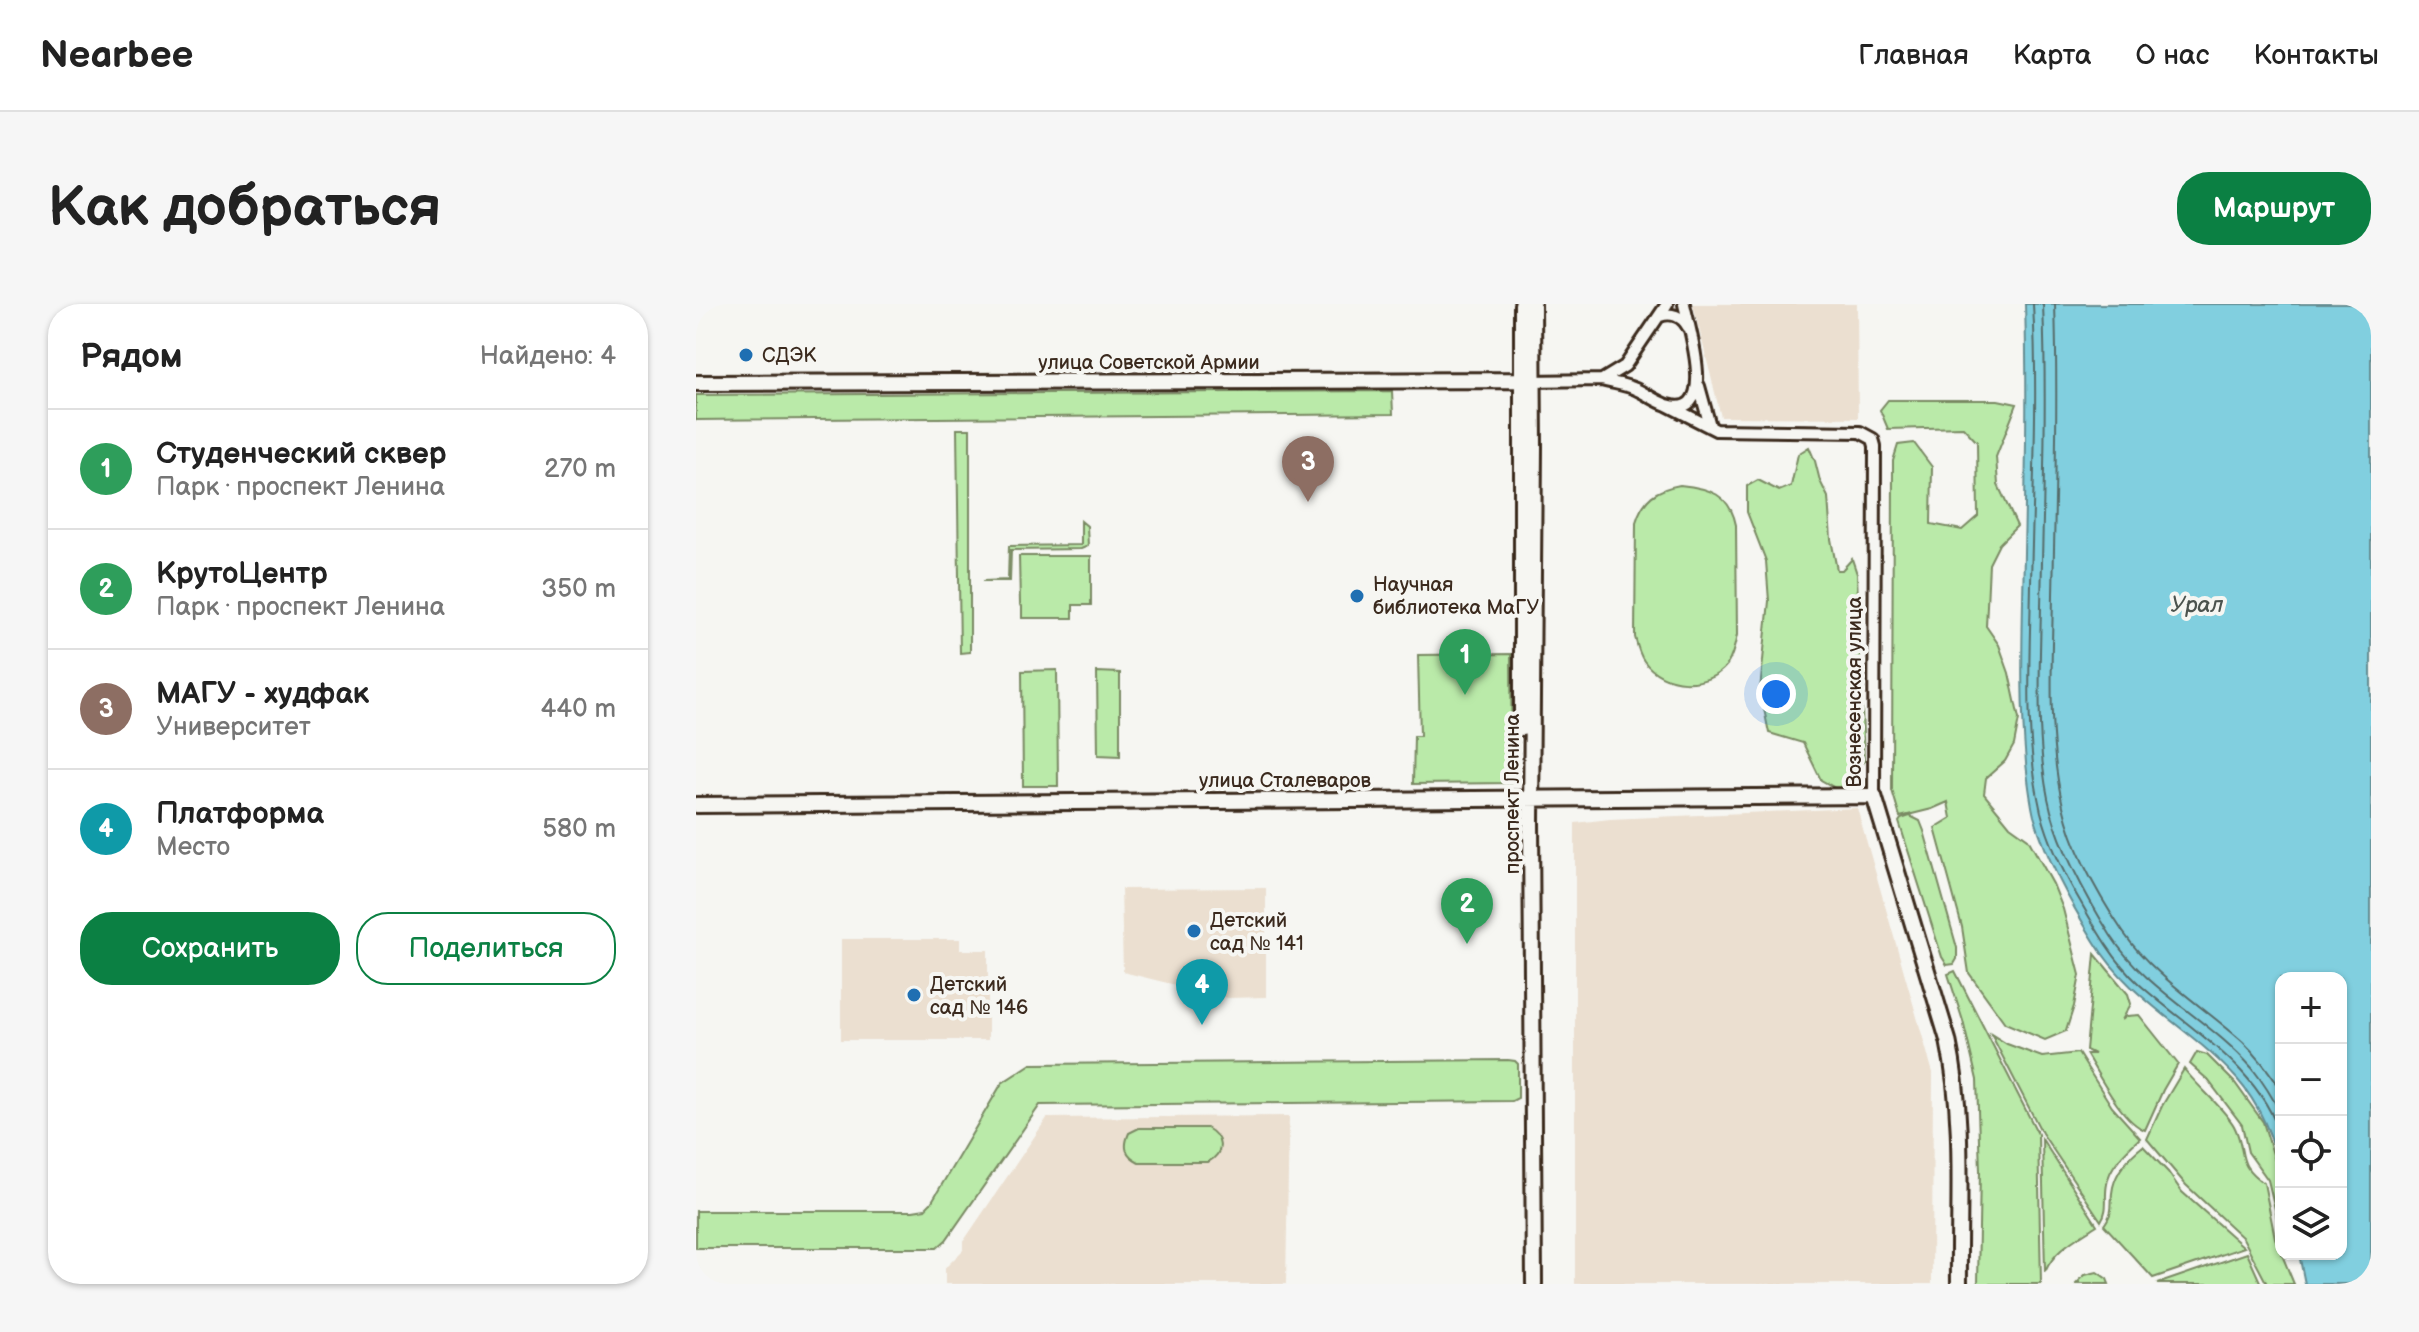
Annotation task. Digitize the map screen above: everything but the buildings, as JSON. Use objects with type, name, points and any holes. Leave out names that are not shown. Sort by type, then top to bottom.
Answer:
[{"type":"main road","name":"проспект Ленина","points":[[1522,304],[1528,381]]},
{"type":"main road","name":"проспект Ленина","points":[[1525,1284],[1528,381],[1533,304]]},
{"type":"main road","name":"улица Советской Армии","points":[[696,383],[1528,381]]},
{"type":"main road","name":"улица Сталеваров","points":[[696,805],[1874,796]]},
{"type":"main road","name":"Вознесенская улица","points":[[1874,796],[1955,1070],[1959,1284]]},
{"type":"main road","name":"проспект Ленина","points":[[1527,800],[1534,1284]]},
{"type":"street","points":[[1602,380],[1625,366],[1667,304]]},
{"type":"street","points":[[1684,304],[1699,382],[1713,428]]},
{"type":"street","points":[[1660,316],[1671,314],[1689,328]]},
{"type":"street","points":[[1625,366],[1628,382],[1634,388],[1713,428]]},
{"type":"street","name":"улица Советской Армии","points":[[1528,381],[1602,380],[1634,388]]},
{"type":"street","points":[[1667,405],[1687,405],[1694,399],[1699,382]]},
{"type":"street","name":"Вознесенская улица","points":[[1713,428],[1860,432],[1873,439],[1874,796]]},
{"type":"shaded area","points":[[1693,304],[1857,304],[1858,418],[1721,417]]},
{"type":"shaded area","points":[[1857,808],[1933,1073],[1932,1284],[1575,1284],[1575,823]]},
{"type":"shaded area","name":"Детский сад № 141","points":[[1266,888],[1266,997],[1228,998],[1123,972],[1121,889]]},
{"type":"shaded area","name":"Детский сад № 146","points":[[841,939],[960,939],[960,950],[988,950],[988,1040],[841,1040]]},
{"type":"shaded area","points":[[1289,1116],[1286,1284],[945,1284],[945,1268],[963,1250],[963,1242],[1047,1118]]},
{"type":"green space","points":[[1392,391],[1393,414],[696,420],[696,395]]},
{"type":"green space","points":[[1888,400],[1998,400],[2017,404],[1996,457],[1998,485],[2017,526],[1999,544],[1989,564],[1986,626],[1999,645],[2009,673],[2019,719],[2014,745],[2005,761],[1986,778],[1984,794],[2010,826],[2028,839],[2053,884],[2063,909],[2080,975],[2066,1031],[2045,1040],[2005,1023],[1969,973],[1962,927],[1935,828],[1951,818],[1948,802],[1900,817],[1892,790],[1893,461],[1898,445],[1914,443],[1932,467],[1931,524],[1962,530],[1978,516],[1977,442],[1963,427],[1888,429],[1880,410]]},
{"type":"green space","points":[[957,429],[970,429],[970,652],[960,653]]},
{"type":"green space","points":[[1809,447],[1828,497],[1837,570],[1842,570],[1852,559],[1857,574],[1864,761],[1853,783],[1839,790],[1821,780],[1803,743],[1769,733],[1760,690],[1769,601],[1766,561],[1747,512],[1747,486],[1758,480],[1779,491],[1791,486],[1798,454]]},
{"type":"green space","points":[[1680,485],[1717,494],[1729,506],[1736,525],[1735,647],[1727,665],[1708,679],[1697,682],[1673,680],[1652,670],[1644,661],[1635,637],[1636,522],[1642,507],[1652,496]]},
{"type":"green space","points":[[1081,521],[1087,526],[1088,546],[1081,549],[1011,550],[1010,581],[983,581],[1008,580],[1009,546],[1081,545]]},
{"type":"green space","points":[[1019,556],[1091,556],[1091,605],[1073,605],[1073,618],[1022,618]]},
{"type":"green space","points":[[1511,654],[1512,783],[1413,784],[1414,736],[1420,736],[1418,655]]},
{"type":"green space","points":[[1057,670],[1058,786],[1023,786],[1022,671]]},
{"type":"green space","points":[[1097,672],[1120,673],[1120,756],[1098,755]]},
{"type":"green space","points":[[1910,816],[1920,821],[1924,831],[1957,948],[1954,964],[1947,965],[1942,957],[1899,822]]},
{"type":"green space","points":[[2095,954],[2128,994],[2131,1004],[2122,1020],[2127,1016],[2139,1015],[2178,1064],[2145,1130],[2120,1108],[2086,1054],[2094,1054],[2086,1050]]},
{"type":"green space","points":[[1955,971],[2038,1134],[2041,1284],[1978,1284],[1980,1171],[1977,1080],[1948,974]]},
{"type":"green space","points":[[1991,1034],[2007,1044],[2042,1057],[2078,1053],[2112,1107],[2140,1138],[2119,1159],[2108,1177],[2105,1212],[2101,1221],[2042,1133]]},
{"type":"green space","points":[[2197,1052],[2207,1055],[2235,1083],[2263,1122],[2275,1161],[2275,1209],[2268,1180],[2248,1152],[2242,1125],[2208,1080],[2190,1064]]},
{"type":"green space","points":[[1508,1060],[1518,1064],[1518,1098],[1512,1101],[1040,1105],[946,1240],[937,1248],[696,1248],[696,1211],[925,1209],[1002,1083],[1031,1064]]},
{"type":"green space","points":[[2184,1069],[2231,1122],[2239,1137],[2245,1164],[2264,1183],[2275,1238],[2275,1260],[2284,1260],[2294,1284],[2267,1284],[2243,1238],[2186,1185],[2147,1139]]},
{"type":"green space","points":[[1139,1128],[1207,1128],[1219,1140],[1219,1150],[1208,1162],[1139,1162],[1128,1153],[1126,1142],[1129,1133]]},
{"type":"green space","points":[[2042,1139],[2097,1225],[2060,1251],[2045,1272]]},
{"type":"green space","points":[[2143,1146],[2182,1192],[2244,1247],[2153,1278],[2104,1225],[2111,1210],[2113,1187],[2118,1175]]},
{"type":"green space","points":[[2247,1253],[2261,1284],[2157,1284]]},
{"type":"green space","points":[[2097,1272],[2109,1284],[2076,1284],[2085,1275]]},
{"type":"water","name":"Урал","points":[[2025,304],[2371,304],[2371,1284],[2305,1284],[2300,1260],[2347,1260],[2347,972],[2275,972],[2275,1149],[2252,1099],[2237,1079],[2143,997],[2108,962],[2068,896],[2039,833],[2028,783],[2024,742],[2022,641]]},
{"type":"place","name":"СДЭК","points":[[746,355]]},
{"type":"place","name":"МАГУ - худфак","points":[[1308,502]]},
{"type":"place","name":"Научная библиотека МаГУ","points":[[1357,596]]},
{"type":"place","name":"Студенческий сквер","points":[[1465,695]]},
{"type":"place","name":"Детский сад № 141","points":[[1194,931]]},
{"type":"place","name":"КрутоЦентр","points":[[1467,944]]},
{"type":"place","name":"Детский сад № 146","points":[[914,995]]},
{"type":"place","name":"Платформа","points":[[1202,1025]]}]
